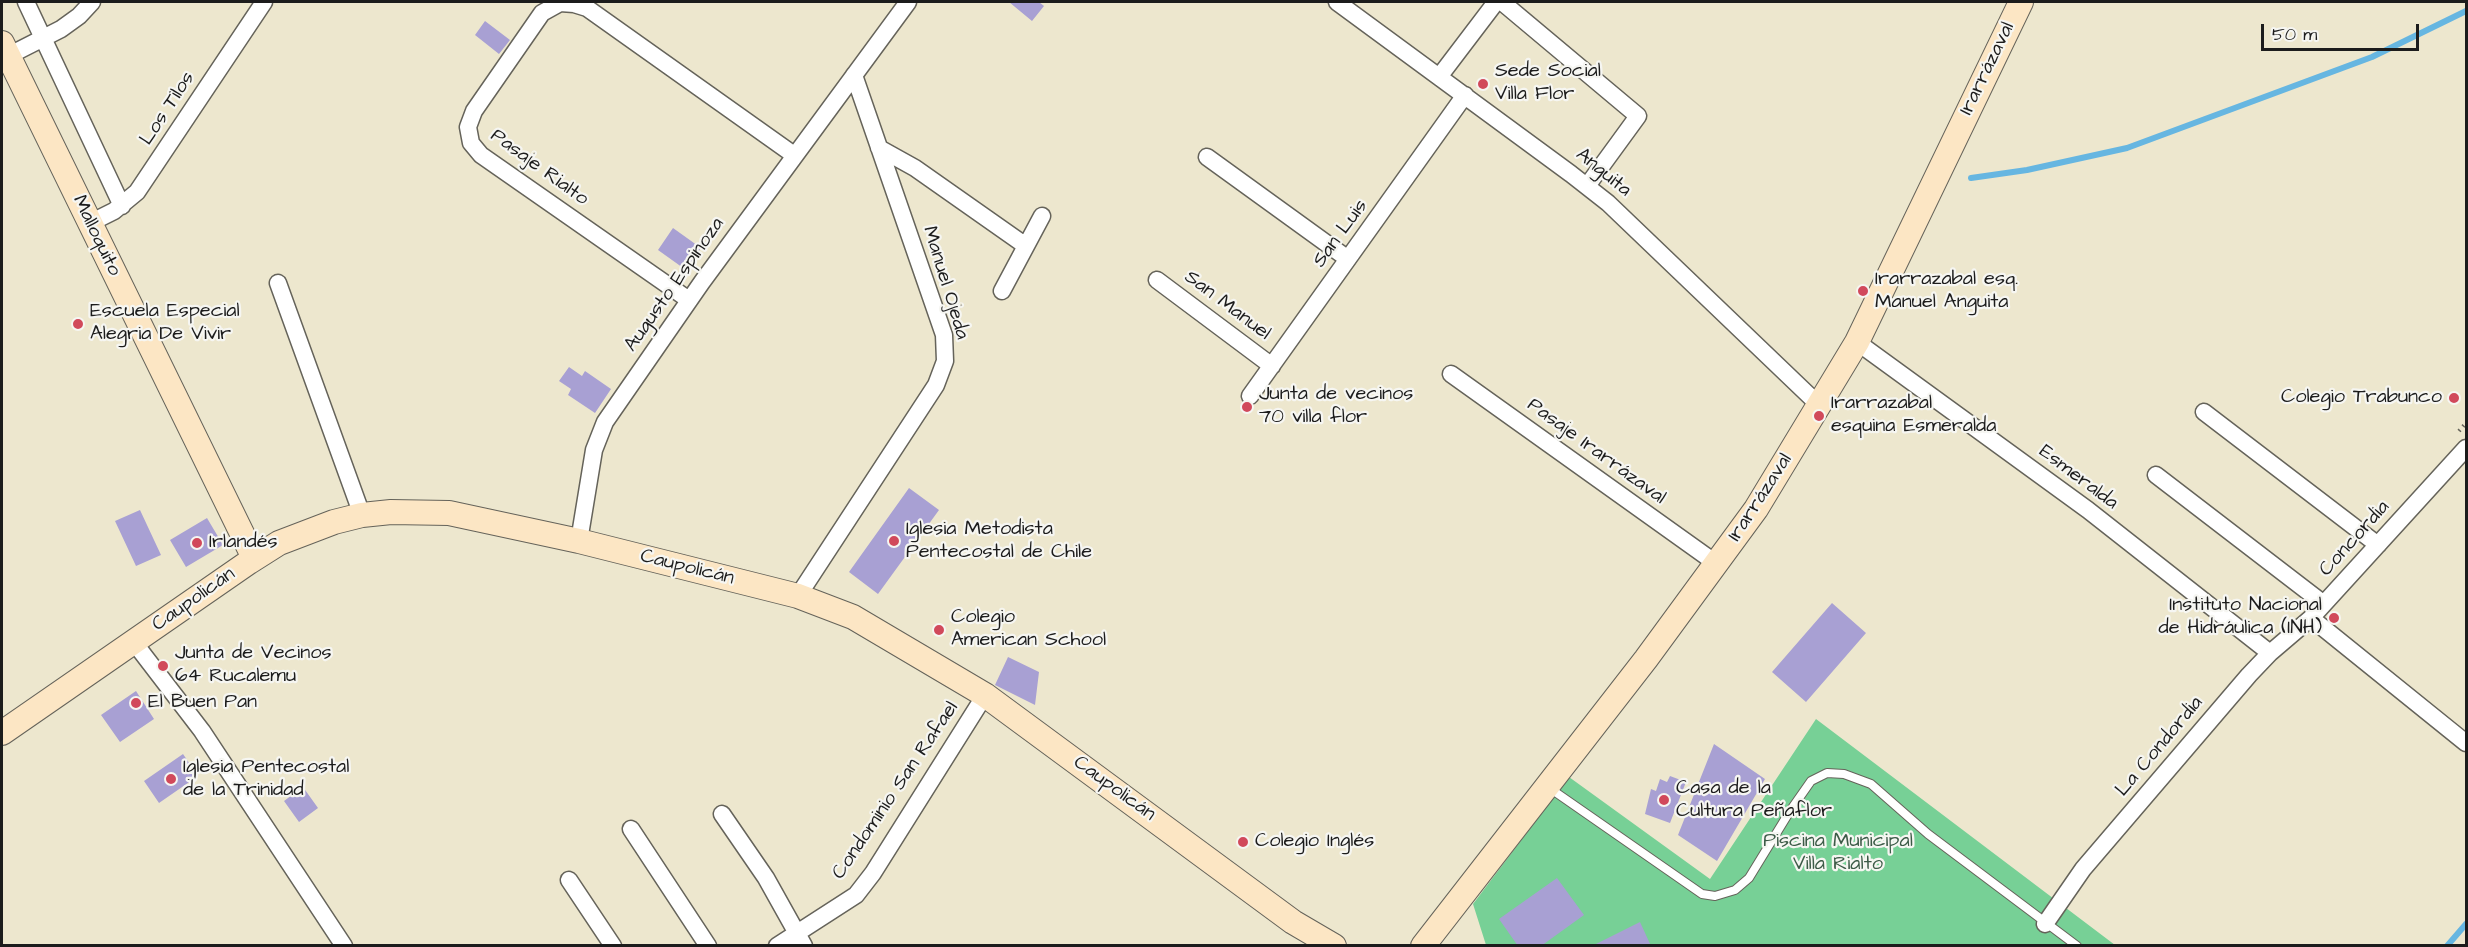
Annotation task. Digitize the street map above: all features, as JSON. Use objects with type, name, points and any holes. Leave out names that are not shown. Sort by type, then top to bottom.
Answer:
[{"type":"main road","name":"Irarrázaval","points":[[1432,943],[1756,509],[1857,342],[2021,2]]},
{"type":"main road","name":"Malloquito","points":[[4,52],[254,558]]},
{"type":"main road","name":"Caupolicán","points":[[2,734],[254,558],[306,531],[362,516],[401,511],[449,513],[579,542],[798,596],[853,617],[986,695],[1293,922],[1334,945]]},
{"type":"street","name":"Malloquito","points":[[26,2],[122,206]]},
{"type":"street","points":[[4,52],[44,38],[70,23],[92,2]]},
{"type":"street","name":"Los Tilos","points":[[90,223],[122,206],[137,192],[264,2]]},
{"type":"street","points":[[854,75],[908,2]]},
{"type":"street","name":"Anguita","points":[[1337,2],[1571,174],[1628,220],[1820,406]]},
{"type":"street","points":[[1439,77],[1496,2]]},
{"type":"street","points":[[1502,2],[1638,116],[1587,186]]},
{"type":"street","name":"Pasaje Rialto","points":[[689,300],[481,155],[471,143],[468,127],[474,111],[542,13],[560,3],[587,8],[794,155]]},
{"type":"street","name":"Manuel Ojeda","points":[[798,596],[936,385],[945,361],[944,335],[854,75]]},
{"type":"street","name":"Augusto Espinoza","points":[[579,542],[594,450],[605,422],[689,300],[854,75]]},
{"type":"street","name":"San Luis","points":[[1250,396],[1465,96]]},
{"type":"street","points":[[879,148],[915,168],[1026,246]]},
{"type":"street","points":[[1207,157],[1348,259]]},
{"type":"street","points":[[1002,291],[1042,216]]},
{"type":"street","name":"San Manuel","points":[[1157,280],[1272,366]]},
{"type":"street","points":[[278,283],[362,516]]},
{"type":"street","name":"Esmeralda","points":[[1857,342],[2088,510],[2270,653]]},
{"type":"street","name":"Pasaje Irarrázaval","points":[[1450,374],[1717,564]]},
{"type":"street","points":[[2204,412],[2378,545]]},
{"type":"street","name":"Concordia","points":[[2270,653],[2311,618],[2466,448]]},
{"type":"street","points":[[2156,475],[2324,604]]},
{"type":"street","points":[[2311,618],[2466,743]]},
{"type":"street","points":[[133,641],[202,731],[344,945]]},
{"type":"street","name":"La Condordia","points":[[2045,924],[2084,869],[2211,718],[2270,653]]},
{"type":"street","name":"Condominio San Rafael","points":[[777,945],[801,940],[856,895],[873,873],[986,695]]},
{"type":"street","points":[[722,814],[766,878],[801,940]]},
{"type":"street","points":[[631,829],[708,945]]},
{"type":"street","points":[[569,879],[614,945]]},
{"type":"lane","points":[[1547,787],[1702,894],[1715,896],[1735,890],[1749,878],[1811,781],[1827,772],[1844,774],[1871,784],[1929,834],[2045,924],[2077,945]]},
{"type":"green space","name":"Piscina Municipal Villa Rialto","points":[[1816,719],[2115,945],[1486,945],[1473,904],[1569,777],[1710,879]]},
{"type":"building","points":[[1009,2],[1039,2],[1044,6],[1032,21]]},
{"type":"building","points":[[485,21],[510,40],[499,54],[475,35]]},
{"type":"building","points":[[673,228],[701,248],[686,270],[658,250]]},
{"type":"building","points":[[569,367],[582,376],[585,371],[611,389],[595,413],[568,395],[571,389],[559,381]]},
{"type":"building","name":"Iglesia Metodista Pentecostal de Chile","points":[[909,488],[939,510],[878,594],[849,572]]},
{"type":"building","points":[[140,510],[161,555],[136,566],[115,521]]},
{"type":"building","name":"Irlandés","points":[[207,518],[223,545],[186,567],[170,540]]},
{"type":"building","points":[[1832,603],[1866,633],[1806,702],[1772,672]]},
{"type":"building","points":[[1008,657],[1039,672],[1035,705],[995,685]]},
{"type":"building","points":[[136,691],[154,719],[120,742],[101,715]]},
{"type":"building","points":[[1714,744],[1765,779],[1717,861],[1678,835]]},
{"type":"building","name":"Iglesia Pentecostal de la Trinidad","points":[[183,754],[198,776],[159,803],[144,781]]},
{"type":"building","name":"Casa de la Cultura Peñaflor","points":[[1670,776],[1686,782],[1670,823],[1645,814],[1651,789],[1656,791],[1660,779],[1667,782]]},
{"type":"building","points":[[303,787],[318,808],[299,822],[284,801]]},
{"type":"building","points":[[1557,878],[1584,915],[1541,946],[1518,946],[1499,919]]},
{"type":"building","points":[[1640,922],[1651,946],[1592,946]]},
{"type":"waterway","points":[[1971,178],[2027,170],[2127,148],[2372,57],[2466,11]]},
{"type":"waterway","points":[[2447,946],[2466,924]]},
{"type":"place","name":"Sede Social Villa Flor","points":[[1483,84]]},
{"type":"place","name":"Irarrazabal esq. Manuel Anguita","points":[[1863,291]]},
{"type":"place","name":"Escuela Especial Alegria De Vivir","points":[[78,324]]},
{"type":"place","name":"Colegio Trabunco","points":[[2454,398]]},
{"type":"place","name":"Junta de vecinos 70 villa flor","points":[[1247,407]]},
{"type":"place","name":"Irarrazabal esquina Esmeralda","points":[[1819,416]]},
{"type":"place","name":"Iglesia Metodista Pentecostal de Chile","points":[[894,541]]},
{"type":"place","name":"Irlandés","points":[[197,543]]},
{"type":"place","name":"Instituto Nacional de Hidráulica (INH)","points":[[2334,618]]},
{"type":"place","name":"Colegio American School","points":[[939,630]]},
{"type":"place","name":"Junta de Vecinos 64 Rucalemu","points":[[163,666]]},
{"type":"place","name":"El Buen Pan","points":[[136,703]]},
{"type":"place","name":"Iglesia Pentecostal de la Trinidad","points":[[171,779]]},
{"type":"place","name":"Casa de la Cultura Peñaflor","points":[[1664,800]]},
{"type":"place","name":"Colegio Inglés","points":[[1243,842]]}]
